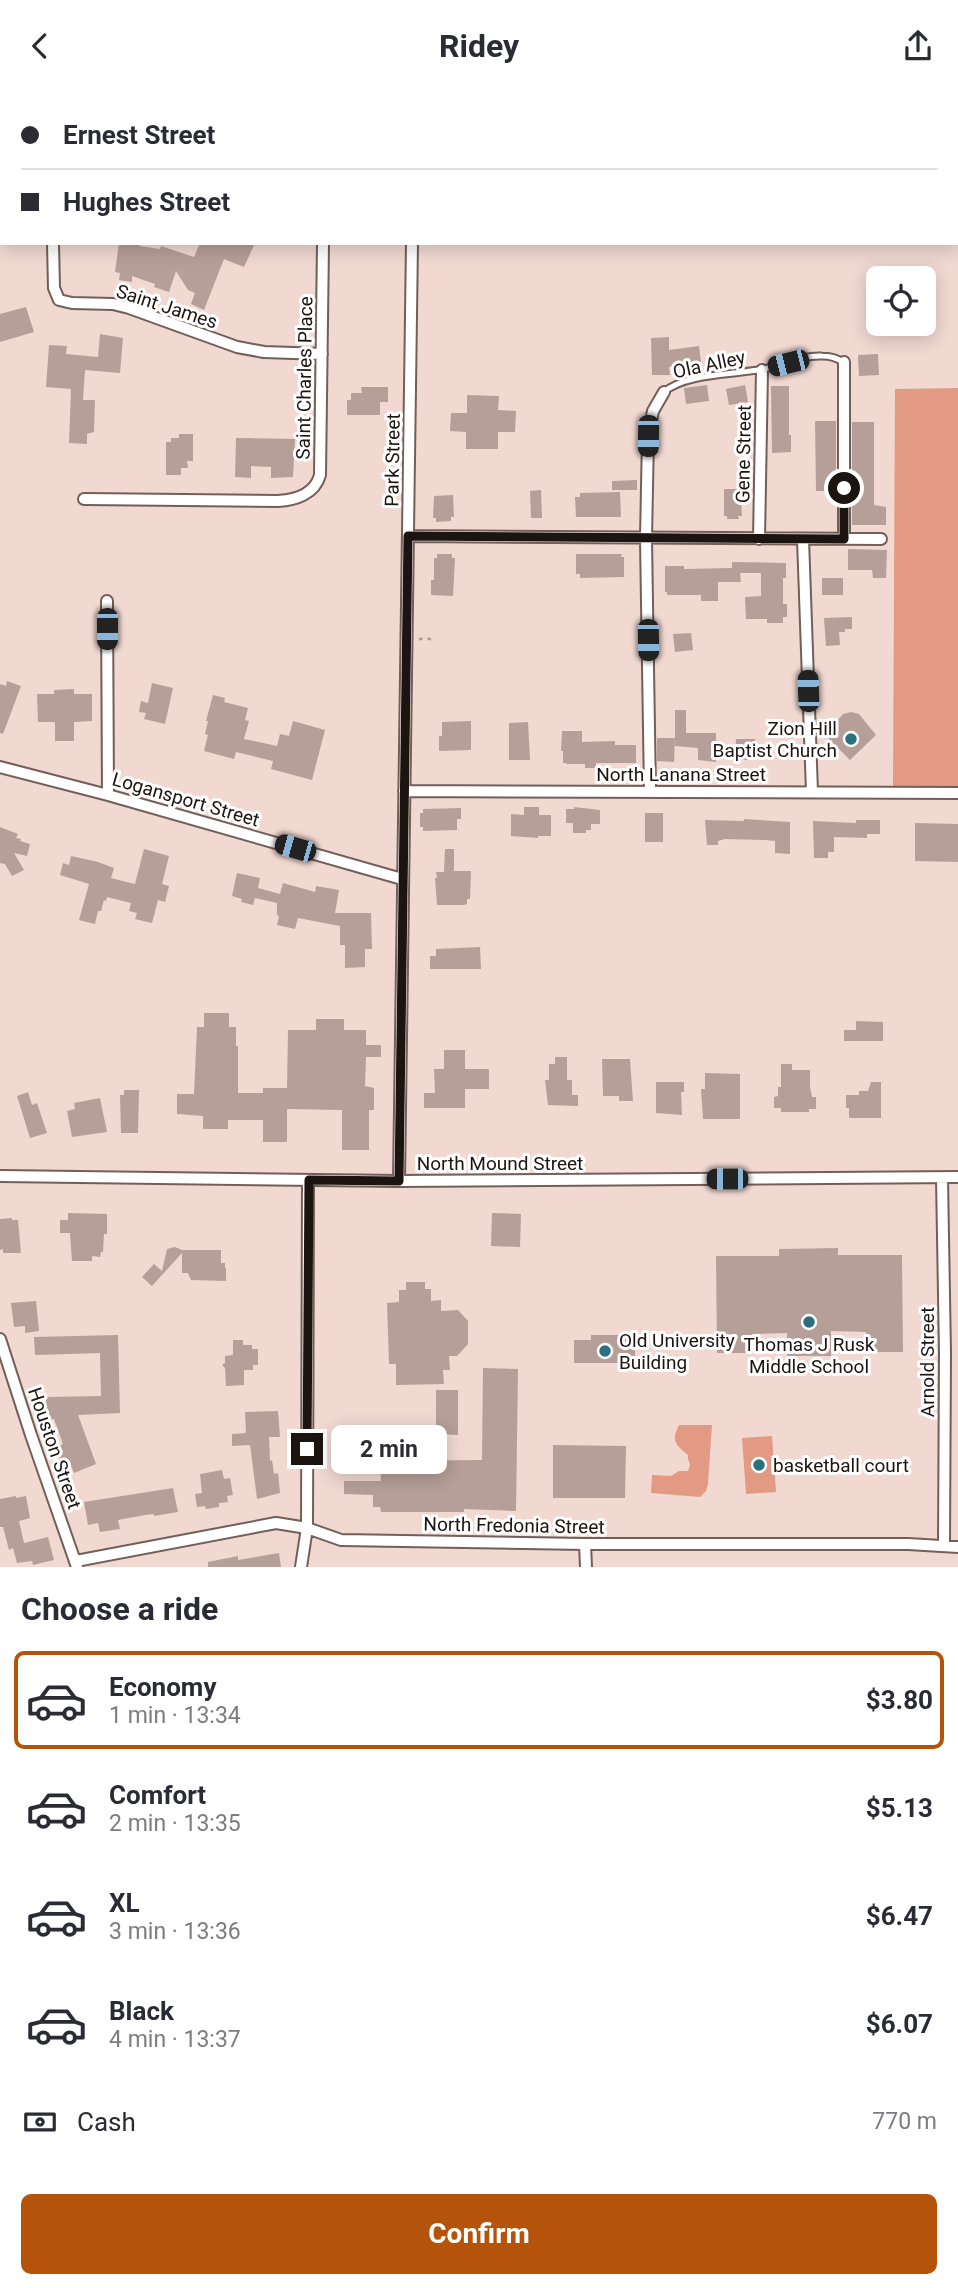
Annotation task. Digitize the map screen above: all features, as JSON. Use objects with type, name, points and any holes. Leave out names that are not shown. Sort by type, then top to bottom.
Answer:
[{"type":"street","name":"Saint James","points":[[53,245],[54,288],[59,300],[129,308],[237,348],[322,354]]},
{"type":"street","name":"Saint Charles Place","points":[[84,499],[278,501],[303,496],[318,481],[323,245]]},
{"type":"street","name":"Park Street","points":[[399,1181],[412,245]]},
{"type":"street","points":[[844,362],[844,539]]},
{"type":"street","name":"Gene Street","points":[[760,538],[762,370]]},
{"type":"street","points":[[650,792],[646,538],[648,436],[653,411],[664,392]]},
{"type":"street","points":[[408,536],[881,539]]},
{"type":"street","points":[[803,539],[812,792]]},
{"type":"street","points":[[107,601],[108,795]]},
{"type":"street","name":"Logansport Street","points":[[0,767],[402,879]]},
{"type":"street","name":"North Lanana Street","points":[[404,791],[958,793]]},
{"type":"street","name":"North Mound Street","points":[[0,1176],[399,1181],[958,1177]]},
{"type":"street","name":"Arnold Street","points":[[942,1178],[944,1546]]},
{"type":"street","points":[[301,1567],[307,1528],[309,1180]]},
{"type":"street","name":"Houston Street","points":[[0,1339],[76,1564]]},
{"type":"street","points":[[945,1353],[958,1353]]},
{"type":"street","name":"North Fredonia Street","points":[[76,1564],[276,1523],[307,1528],[341,1540],[585,1544],[908,1544],[958,1547]]},
{"type":"street","points":[[585,1544],[586,1567]]},
{"type":"lane","name":"Ola Alley","points":[[664,392],[687,381],[762,370],[814,356],[833,357],[844,362]]},
{"type":"path","points":[[407,638],[433,639]]},
{"type":"shaded area","points":[[958,388],[958,787],[893,786],[895,389]]},
{"type":"shaded area","points":[[679,1425],[712,1425],[708,1484],[700,1497],[651,1493],[652,1475],[671,1476],[679,1471],[688,1471],[688,1455],[677,1445],[675,1439]]},
{"type":"shaded area","name":"basketball court","points":[[772,1436],[776,1492],[746,1494],[742,1438]]},
{"type":"building","points":[[119,245],[160,249],[161,246],[194,257],[199,245],[254,245],[244,267],[224,259],[204,310],[191,304],[195,293],[188,290],[176,271],[169,292],[132,276],[132,282],[119,280],[120,273],[115,272]]},
{"type":"building","points":[[26,307],[34,332],[0,342],[0,314]]},
{"type":"building","points":[[100,334],[123,338],[120,373],[85,370],[83,400],[95,400],[94,432],[87,434],[87,444],[69,443],[71,389],[46,387],[49,345],[67,346],[66,354],[98,357]]},
{"type":"building","points":[[669,337],[669,350],[699,346],[701,362],[669,367],[670,375],[652,375],[651,338]]},
{"type":"building","points":[[878,354],[879,375],[859,376],[858,355]]},
{"type":"building","points":[[707,385],[709,401],[686,404],[684,388]]},
{"type":"building","points":[[745,385],[748,402],[729,405],[726,389]]},
{"type":"building","points":[[771,386],[789,386],[791,452],[772,453]]},
{"type":"building","points":[[361,387],[388,387],[388,402],[380,402],[380,415],[347,415],[347,400],[351,400],[351,393],[362,393]]},
{"type":"building","points":[[467,395],[499,396],[498,410],[516,411],[515,432],[498,432],[498,449],[466,449],[466,432],[450,431],[451,413],[467,413]]},
{"type":"building","points":[[815,421],[836,421],[836,491],[816,491]]},
{"type":"building","points":[[852,422],[874,422],[874,505],[886,507],[886,525],[852,525]]},
{"type":"building","points":[[179,434],[193,434],[193,461],[187,461],[188,468],[181,468],[181,475],[166,475],[166,442],[171,442],[171,438],[179,438]]},
{"type":"building","points":[[236,438],[295,439],[293,477],[271,478],[271,467],[251,466],[251,478],[235,477]]},
{"type":"building","points":[[637,480],[637,490],[612,490],[612,481]]},
{"type":"building","points":[[724,489],[740,489],[742,516],[738,516],[739,519],[727,519],[727,516],[724,516]]},
{"type":"building","points":[[541,490],[542,518],[531,518],[530,491]]},
{"type":"building","points":[[620,492],[621,517],[576,517],[575,497],[580,497],[580,493]]},
{"type":"building","points":[[453,495],[454,517],[451,517],[451,521],[436,522],[436,518],[433,518],[434,496]]},
{"type":"building","points":[[848,549],[887,550],[886,578],[873,578],[872,570],[848,570]]},
{"type":"building","points":[[437,554],[452,554],[452,558],[455,558],[453,596],[431,595],[434,558],[437,558]]},
{"type":"building","points":[[576,554],[622,554],[624,577],[580,578],[580,574],[576,574]]},
{"type":"building","points":[[732,562],[786,563],[783,604],[787,604],[787,617],[783,617],[783,623],[767,623],[767,619],[746,619],[745,597],[761,596],[761,573],[740,573],[741,582],[718,582],[718,601],[701,601],[701,595],[667,595],[665,592],[665,566],[684,566],[684,569],[732,568]]},
{"type":"building","points":[[822,578],[843,578],[843,595],[822,595]]},
{"type":"building","points":[[852,617],[852,629],[839,632],[840,645],[826,646],[824,618]]},
{"type":"building","points":[[691,633],[693,650],[675,652],[673,634]]},
{"type":"building","points":[[7,681],[21,686],[3,734],[0,733],[0,684],[6,686]]},
{"type":"building","points":[[152,683],[173,688],[165,724],[144,719],[146,713],[139,712],[141,701],[148,703]]},
{"type":"building","points":[[74,689],[74,694],[92,694],[92,721],[74,722],[74,741],[55,741],[55,722],[38,722],[37,694],[54,694],[54,690]]},
{"type":"building","points":[[213,695],[225,698],[224,702],[248,708],[245,720],[249,721],[244,739],[277,746],[280,734],[289,736],[293,721],[325,730],[312,780],[271,769],[273,761],[236,752],[234,759],[204,751],[208,735],[205,734],[206,721]]},
{"type":"building","points":[[675,710],[686,710],[686,733],[716,733],[716,762],[698,760],[698,748],[675,746]]},
{"type":"building","name":"Zion Hill Baptist Church","points":[[843,714],[859,714],[876,735],[850,760],[825,735]]},
{"type":"building","points":[[471,721],[471,750],[439,751],[442,722]]},
{"type":"building","points":[[528,722],[530,760],[509,760],[509,723]]},
{"type":"building","points":[[562,731],[582,731],[582,742],[615,741],[615,745],[636,745],[636,763],[596,763],[596,768],[585,768],[585,764],[563,763]]},
{"type":"building","points":[[657,738],[675,738],[674,762],[657,761]]},
{"type":"building","points":[[736,739],[755,739],[755,760],[735,760]]},
{"type":"building","points":[[524,807],[539,807],[539,815],[551,815],[551,836],[511,836],[511,814],[524,815]]},
{"type":"building","points":[[574,807],[600,810],[600,824],[591,824],[591,830],[586,830],[586,833],[573,833],[573,823],[566,823],[566,809]]},
{"type":"building","points":[[461,808],[457,830],[423,831],[423,827],[420,827],[420,813],[423,813],[423,809]]},
{"type":"building","points":[[645,813],[663,813],[663,842],[645,842]]},
{"type":"building","points":[[705,820],[790,822],[790,854],[775,853],[775,841],[725,839],[718,841],[718,845],[707,845]]},
{"type":"building","points":[[856,820],[880,820],[880,834],[867,834],[867,838],[834,837],[834,852],[828,852],[828,858],[814,858],[813,821],[856,823]]},
{"type":"building","points":[[915,823],[958,824],[958,862],[915,861]]},
{"type":"building","points":[[0,827],[18,834],[16,838],[30,844],[27,856],[14,853],[24,870],[12,876],[5,864],[0,863]]},
{"type":"building","points":[[144,849],[169,856],[162,884],[169,886],[165,902],[158,900],[152,923],[135,919],[137,913],[129,911],[131,903],[107,897],[101,911],[98,911],[95,924],[79,920],[89,884],[60,875],[63,863],[69,865],[71,856],[98,862],[114,868],[111,878],[135,884]]},
{"type":"building","points":[[445,849],[454,849],[454,871],[471,871],[470,899],[467,899],[467,904],[437,905],[435,878],[436,872],[444,872]]},
{"type":"building","points":[[237,873],[260,878],[258,888],[280,894],[283,883],[315,892],[316,886],[339,890],[335,913],[371,913],[372,949],[365,949],[365,967],[345,968],[345,945],[340,945],[340,926],[298,918],[295,929],[277,925],[277,903],[255,898],[253,905],[232,896]]},
{"type":"building","points":[[480,947],[481,969],[430,969],[430,956],[436,956],[436,949]]},
{"type":"building","points":[[204,1013],[229,1013],[229,1027],[236,1027],[238,1093],[263,1093],[263,1088],[287,1088],[288,1030],[316,1030],[316,1019],[344,1019],[344,1030],[366,1030],[366,1045],[381,1045],[381,1057],[366,1057],[365,1086],[374,1088],[374,1110],[369,1110],[369,1150],[342,1150],[342,1110],[287,1109],[287,1142],[263,1142],[263,1120],[228,1120],[228,1129],[203,1129],[203,1116],[177,1114],[177,1094],[194,1094],[197,1027],[204,1027]]},
{"type":"building","points":[[856,1021],[883,1022],[883,1041],[844,1041],[844,1030],[856,1030]]},
{"type":"building","points":[[444,1050],[465,1050],[465,1069],[489,1069],[489,1089],[465,1089],[465,1108],[424,1108],[424,1093],[435,1093],[434,1069],[444,1069]]},
{"type":"building","points":[[555,1057],[567,1057],[567,1080],[572,1080],[572,1095],[578,1095],[578,1106],[548,1105],[545,1080],[549,1080],[549,1064],[555,1064]]},
{"type":"building","points":[[602,1059],[630,1059],[633,1101],[619,1101],[619,1096],[603,1096]]},
{"type":"building","points":[[781,1064],[792,1064],[792,1070],[810,1070],[810,1087],[812,1097],[816,1097],[816,1109],[809,1109],[809,1112],[781,1112],[781,1108],[774,1108],[774,1097],[778,1096],[778,1087],[781,1087]]},
{"type":"building","points":[[705,1073],[740,1074],[740,1119],[703,1119],[701,1089],[705,1089]]},
{"type":"building","points":[[656,1082],[684,1082],[684,1092],[681,1092],[682,1115],[656,1113]]},
{"type":"building","points":[[871,1082],[881,1082],[881,1118],[849,1118],[846,1095],[859,1095],[859,1091],[868,1091]]},
{"type":"building","points":[[124,1090],[139,1090],[138,1133],[121,1133],[120,1095],[124,1095]]},
{"type":"building","points":[[28,1092],[32,1105],[37,1103],[47,1133],[30,1138],[17,1096]]},
{"type":"building","points":[[100,1098],[107,1132],[72,1137],[67,1111],[75,1109],[74,1103]]},
{"type":"building","points":[[68,1213],[107,1214],[107,1234],[104,1234],[100,1257],[92,1256],[92,1261],[72,1261],[70,1233],[60,1233],[60,1220],[68,1220]]},
{"type":"building","points":[[492,1213],[521,1214],[520,1247],[491,1246]]},
{"type":"building","points":[[0,1219],[18,1220],[21,1253],[3,1253],[3,1249],[0,1250]]},
{"type":"building","points":[[175,1247],[182,1250],[221,1250],[226,1281],[191,1280],[188,1273],[182,1273],[182,1253],[152,1286],[142,1277],[154,1264],[162,1271],[167,1249]]},
{"type":"building","name":"Thomas J Rusk Middle School","points":[[838,1248],[838,1255],[902,1255],[903,1352],[867,1352],[866,1332],[831,1331],[831,1356],[787,1356],[787,1333],[752,1334],[752,1353],[717,1353],[716,1256],[779,1256],[779,1249]]},
{"type":"building","points":[[406,1282],[425,1282],[425,1289],[431,1289],[431,1301],[441,1300],[441,1311],[458,1310],[468,1321],[468,1344],[457,1356],[449,1356],[450,1370],[443,1370],[444,1384],[396,1385],[396,1364],[389,1364],[387,1303],[399,1302],[399,1290],[406,1290]]},
{"type":"building","points":[[36,1301],[39,1331],[25,1333],[25,1326],[14,1327],[11,1303]]},
{"type":"building","points":[[118,1335],[120,1413],[78,1415],[96,1464],[74,1473],[70,1463],[62,1466],[55,1447],[63,1444],[54,1419],[46,1420],[46,1397],[101,1396],[100,1353],[35,1355],[34,1337]]},
{"type":"building","name":"Old University Building","points":[[591,1335],[635,1335],[635,1363],[574,1363],[574,1340],[591,1340]]},
{"type":"building","points":[[233,1340],[243,1340],[243,1345],[252,1345],[252,1349],[258,1349],[258,1365],[253,1365],[253,1370],[244,1370],[244,1385],[226,1386],[225,1368],[222,1365],[225,1363],[225,1356],[233,1355]]},
{"type":"building","points":[[483,1368],[518,1369],[516,1511],[464,1509],[464,1512],[381,1512],[380,1507],[373,1507],[373,1495],[344,1494],[344,1481],[381,1481],[380,1461],[482,1460]]},
{"type":"building","points":[[436,1390],[458,1390],[458,1435],[436,1434]]},
{"type":"building","points":[[278,1411],[280,1437],[269,1437],[270,1461],[272,1460],[274,1474],[278,1473],[280,1493],[257,1499],[250,1445],[232,1446],[232,1434],[246,1433],[245,1412]]},
{"type":"building","points":[[553,1445],[626,1446],[625,1498],[553,1498]]},
{"type":"building","points":[[222,1470],[224,1479],[230,1478],[233,1495],[227,1496],[228,1502],[219,1503],[219,1507],[197,1507],[195,1494],[202,1493],[200,1474]]},
{"type":"building","points":[[173,1488],[178,1512],[118,1520],[120,1529],[100,1532],[98,1523],[88,1525],[84,1502]]},
{"type":"building","points":[[26,1496],[30,1518],[19,1521],[24,1543],[48,1537],[54,1560],[33,1565],[32,1561],[17,1563],[13,1548],[9,1550],[3,1527],[0,1527],[0,1499]]},
{"type":"building","points":[[279,1553],[281,1567],[208,1567],[208,1562],[238,1556],[238,1560]]},
{"type":"place","name":"Zion Hill Baptist Church","points":[[851,739]]},
{"type":"place","name":"Thomas J Rusk Middle School","points":[[809,1322]]},
{"type":"place","name":"Old University Building","points":[[605,1351]]},
{"type":"place","name":"basketball court","points":[[759,1465]]},
{"type":"route","points":[[307,1449],[309,1180],[399,1181],[408,536],[844,539],[844,488]]}]
